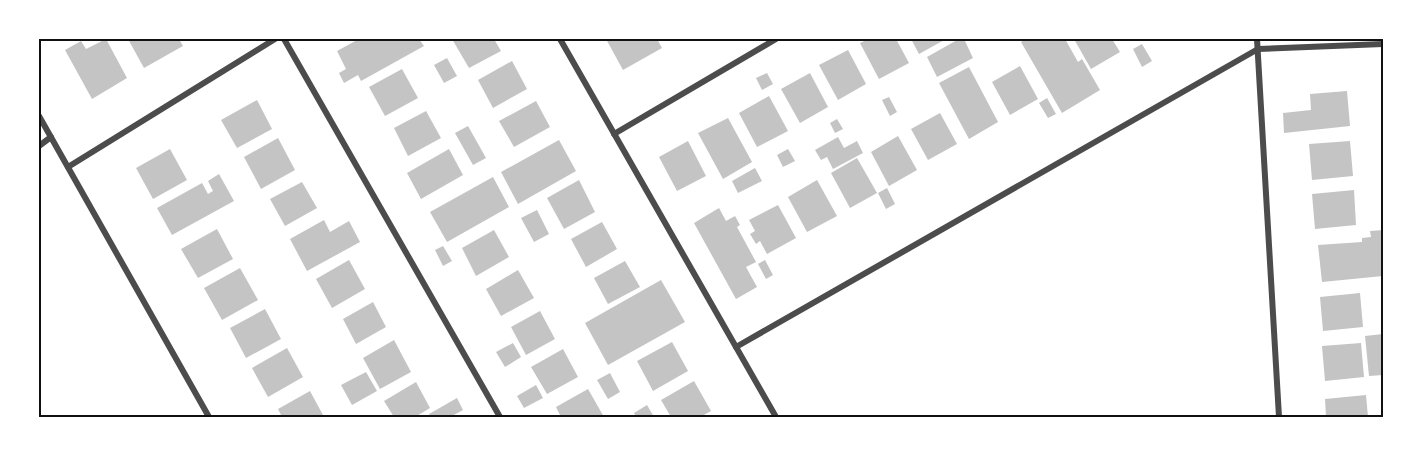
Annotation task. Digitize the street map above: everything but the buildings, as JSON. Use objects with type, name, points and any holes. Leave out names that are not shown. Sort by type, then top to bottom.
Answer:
[{"type":"street","points":[[68,167],[275,39]]},
{"type":"street","points":[[284,39],[500,417]]},
{"type":"street","points":[[560,39],[776,417]]},
{"type":"street","points":[[614,134],[776,39]]},
{"type":"street","points":[[1257,39],[1279,417]]},
{"type":"street","points":[[736,346],[1258,49],[1383,44]]},
{"type":"street","points":[[39,116],[209,417]]},
{"type":"street","points":[[39,146],[51,137]]}]
